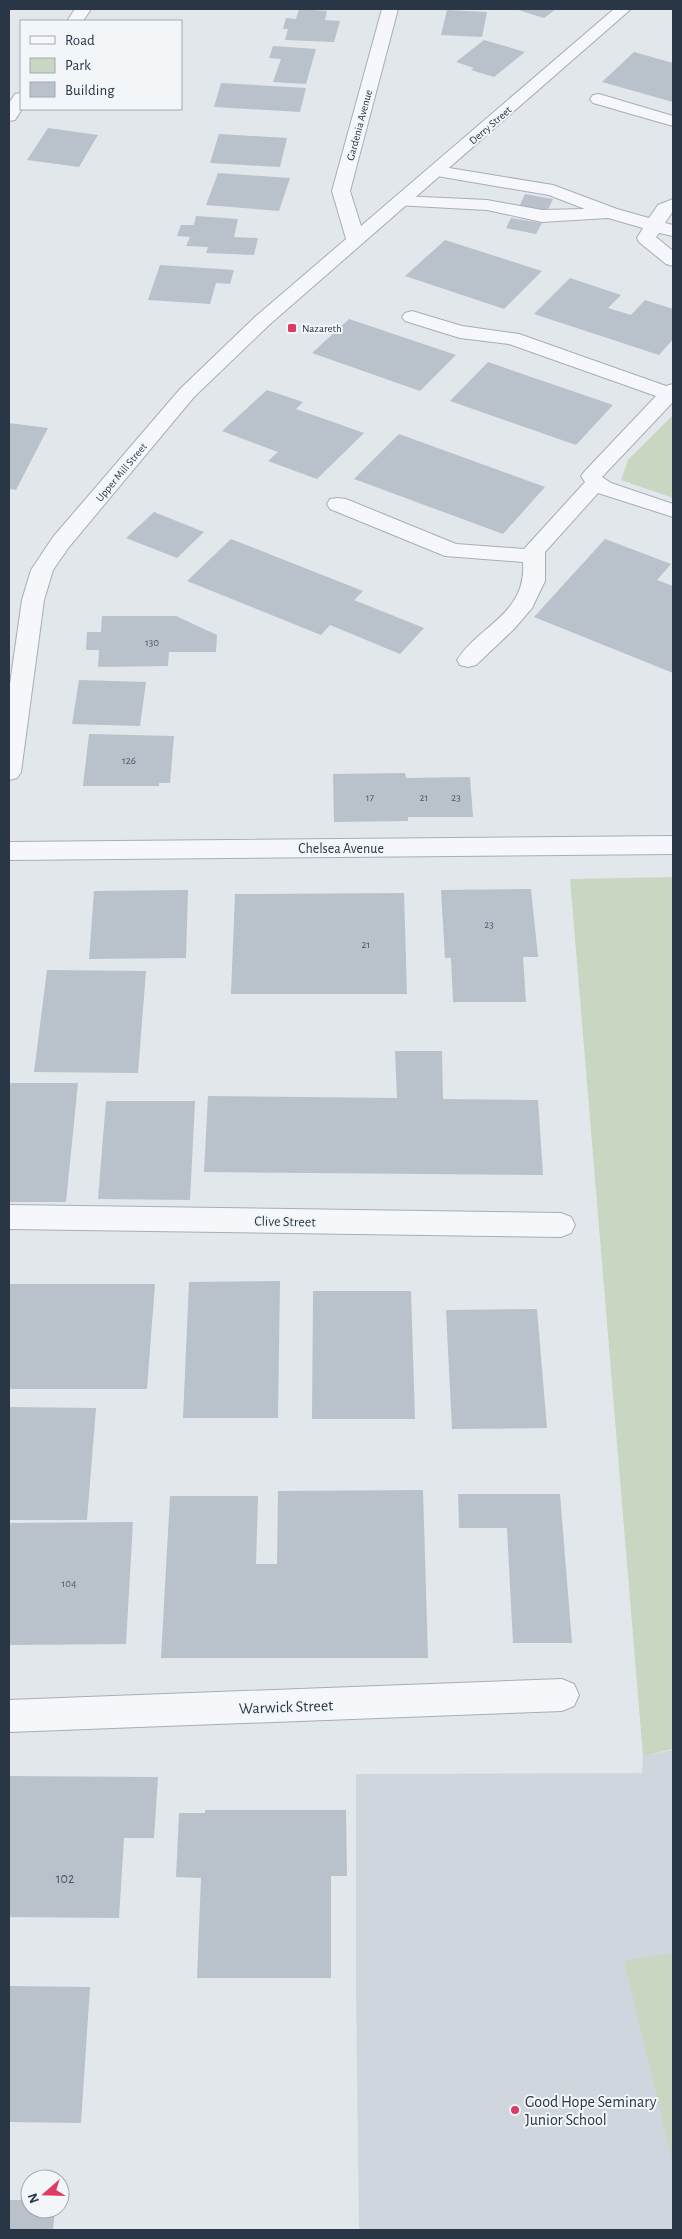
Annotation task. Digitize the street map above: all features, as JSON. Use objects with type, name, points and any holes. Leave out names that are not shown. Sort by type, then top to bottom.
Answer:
[{"type":"street","points":[[76,20],[84,9]]},
{"type":"street","name":"Gardenia Avenue","points":[[356,240],[341,191],[390,9]]},
{"type":"street","name":"Derry Street","points":[[356,240],[623,9]]},
{"type":"street","points":[[600,99],[673,122]]},
{"type":"street","points":[[9,116],[20,100]]},
{"type":"street","points":[[437,171],[554,190],[611,213],[673,231]]},
{"type":"street","points":[[401,201],[487,205],[542,216],[611,213]]},
{"type":"street","points":[[673,204],[664,209],[646,238],[673,260]]},
{"type":"street","name":"Upper Mill Street","points":[[9,772],[33,600],[42,570],[61,542],[187,393],[266,317],[356,240]]},
{"type":"street","points":[[412,317],[460,332],[512,338],[671,392],[591,476],[596,483],[673,511]]},
{"type":"street","points":[[468,660],[511,618],[531,590],[534,578],[534,550],[596,483]]},
{"type":"street","points":[[338,504],[453,551],[533,556]]},
{"type":"street","name":"Chelsea Avenue","points":[[9,850],[673,845]]},
{"type":"street","name":"Clive Street","points":[[9,1217],[561,1225]]},
{"type":"street","name":"Warwick Street","points":[[9,1716],[562,1695]]},
{"type":"shaded area","name":"Good Hope Seminary Junior School","points":[[673,1750],[673,2230],[359,2230],[356,1774],[642,1773],[643,1756]]},
{"type":"green space","points":[[673,415],[673,498],[621,480],[628,460]]},
{"type":"green space","points":[[673,877],[673,1749],[643,1756],[570,879]]},
{"type":"green space","points":[[673,1953],[673,2164],[624,1961]]},
{"type":"building","points":[[299,9],[327,11],[325,20],[340,21],[334,42],[285,40],[288,29],[283,29],[286,18],[296,19]]},
{"type":"building","points":[[515,9],[556,9],[544,18]]},
{"type":"building","points":[[447,10],[487,12],[482,37],[441,35]]},
{"type":"building","points":[[484,40],[525,52],[494,77],[471,70],[474,68],[456,62]]},
{"type":"building","points":[[273,46],[316,49],[306,84],[273,82],[281,59],[269,58]]},
{"type":"building","points":[[634,52],[673,63],[673,102],[602,82]]},
{"type":"building","points":[[221,83],[306,88],[300,112],[214,107]]},
{"type":"building","points":[[48,128],[98,135],[79,167],[27,160]]},
{"type":"building","points":[[219,134],[287,138],[280,167],[210,163]]},
{"type":"building","points":[[218,173],[290,178],[279,211],[206,205]]},
{"type":"building","points":[[525,194],[553,199],[547,212],[519,207]]},
{"type":"building","points":[[196,216],[238,219],[234,237],[258,238],[254,255],[206,253],[208,247],[186,246],[190,237],[177,236],[181,225],[194,225]]},
{"type":"building","points":[[511,218],[542,223],[536,234],[506,228]]},
{"type":"building","points":[[445,240],[542,271],[504,309],[405,276]]},
{"type":"building","points":[[160,265],[234,270],[230,284],[216,283],[210,304],[148,300]]},
{"type":"building","points":[[570,278],[621,295],[608,308],[631,315],[645,300],[673,309],[673,339],[659,355],[534,314]]},
{"type":"building","points":[[349,319],[456,355],[420,391],[312,353]]},
{"type":"building","points":[[488,362],[613,405],[576,445],[450,401]]},
{"type":"building","points":[[267,390],[303,402],[296,409],[364,433],[317,479],[268,461],[278,452],[222,431]]},
{"type":"building","points":[[9,423],[48,428],[16,490],[9,489]]},
{"type":"building","points":[[399,434],[545,487],[503,534],[354,479]]},
{"type":"building","points":[[154,512],[204,532],[177,558],[126,538]]},
{"type":"building","points":[[231,539],[363,591],[354,600],[424,628],[400,654],[330,625],[321,635],[187,581]]},
{"type":"building","points":[[605,539],[671,564],[657,580],[673,586],[673,673],[534,617]]},
{"type":"building","points":[[102,616],[176,616],[217,635],[216,652],[169,652],[168,666],[98,667],[99,650],[86,650],[87,632],[101,632]]},
{"type":"building","points":[[79,680],[146,682],[140,726],[72,724]]},
{"type":"building","points":[[89,734],[174,736],[170,783],[159,783],[159,786],[83,786]]},
{"type":"building","points":[[405,773],[406,778],[470,777],[473,817],[408,817],[408,821],[334,822],[333,774]]},
{"type":"building","points":[[531,889],[538,957],[523,957],[526,1002],[453,1002],[451,958],[445,958],[441,890]]},
{"type":"building","points":[[188,890],[186,958],[89,959],[94,891]]},
{"type":"building","points":[[404,893],[407,994],[231,994],[235,894]]},
{"type":"building","points":[[47,970],[146,971],[138,1073],[34,1072]]},
{"type":"building","points":[[395,1051],[442,1051],[443,1099],[538,1100],[543,1175],[204,1172],[208,1096],[397,1098]]},
{"type":"building","points":[[9,1083],[78,1083],[66,1202],[9,1202]]},
{"type":"building","points":[[106,1101],[195,1101],[190,1200],[98,1199]]},
{"type":"building","points":[[280,1281],[278,1418],[183,1418],[189,1282]]},
{"type":"building","points":[[9,1284],[155,1284],[147,1389],[9,1389]]},
{"type":"building","points":[[313,1291],[411,1291],[415,1419],[312,1419]]},
{"type":"building","points":[[537,1309],[547,1428],[452,1429],[446,1310]]},
{"type":"building","points":[[9,1407],[96,1408],[87,1520],[9,1520]]},
{"type":"building","points":[[423,1490],[428,1658],[161,1658],[170,1496],[258,1496],[256,1564],[277,1564],[278,1491]]},
{"type":"building","points":[[458,1494],[560,1494],[572,1643],[513,1643],[507,1528],[459,1528]]},
{"type":"building","points":[[133,1522],[126,1644],[9,1645],[9,1523]]},
{"type":"building","points":[[9,1776],[158,1777],[154,1838],[124,1838],[119,1918],[9,1917]]},
{"type":"building","points":[[205,1810],[346,1810],[347,1876],[331,1876],[331,1978],[197,1978],[201,1878],[176,1877],[179,1813],[205,1813]]},
{"type":"building","points":[[9,1986],[90,1987],[81,2123],[9,2122]]},
{"type":"building","points":[[9,2200],[20,2200],[20,2219],[54,2219],[53,2230],[9,2230]]},
{"type":"place","name":"Nazareth","points":[[292,328]]},
{"type":"place","name":"Good Hope Seminary Junior School","points":[[515,2110]]}]
